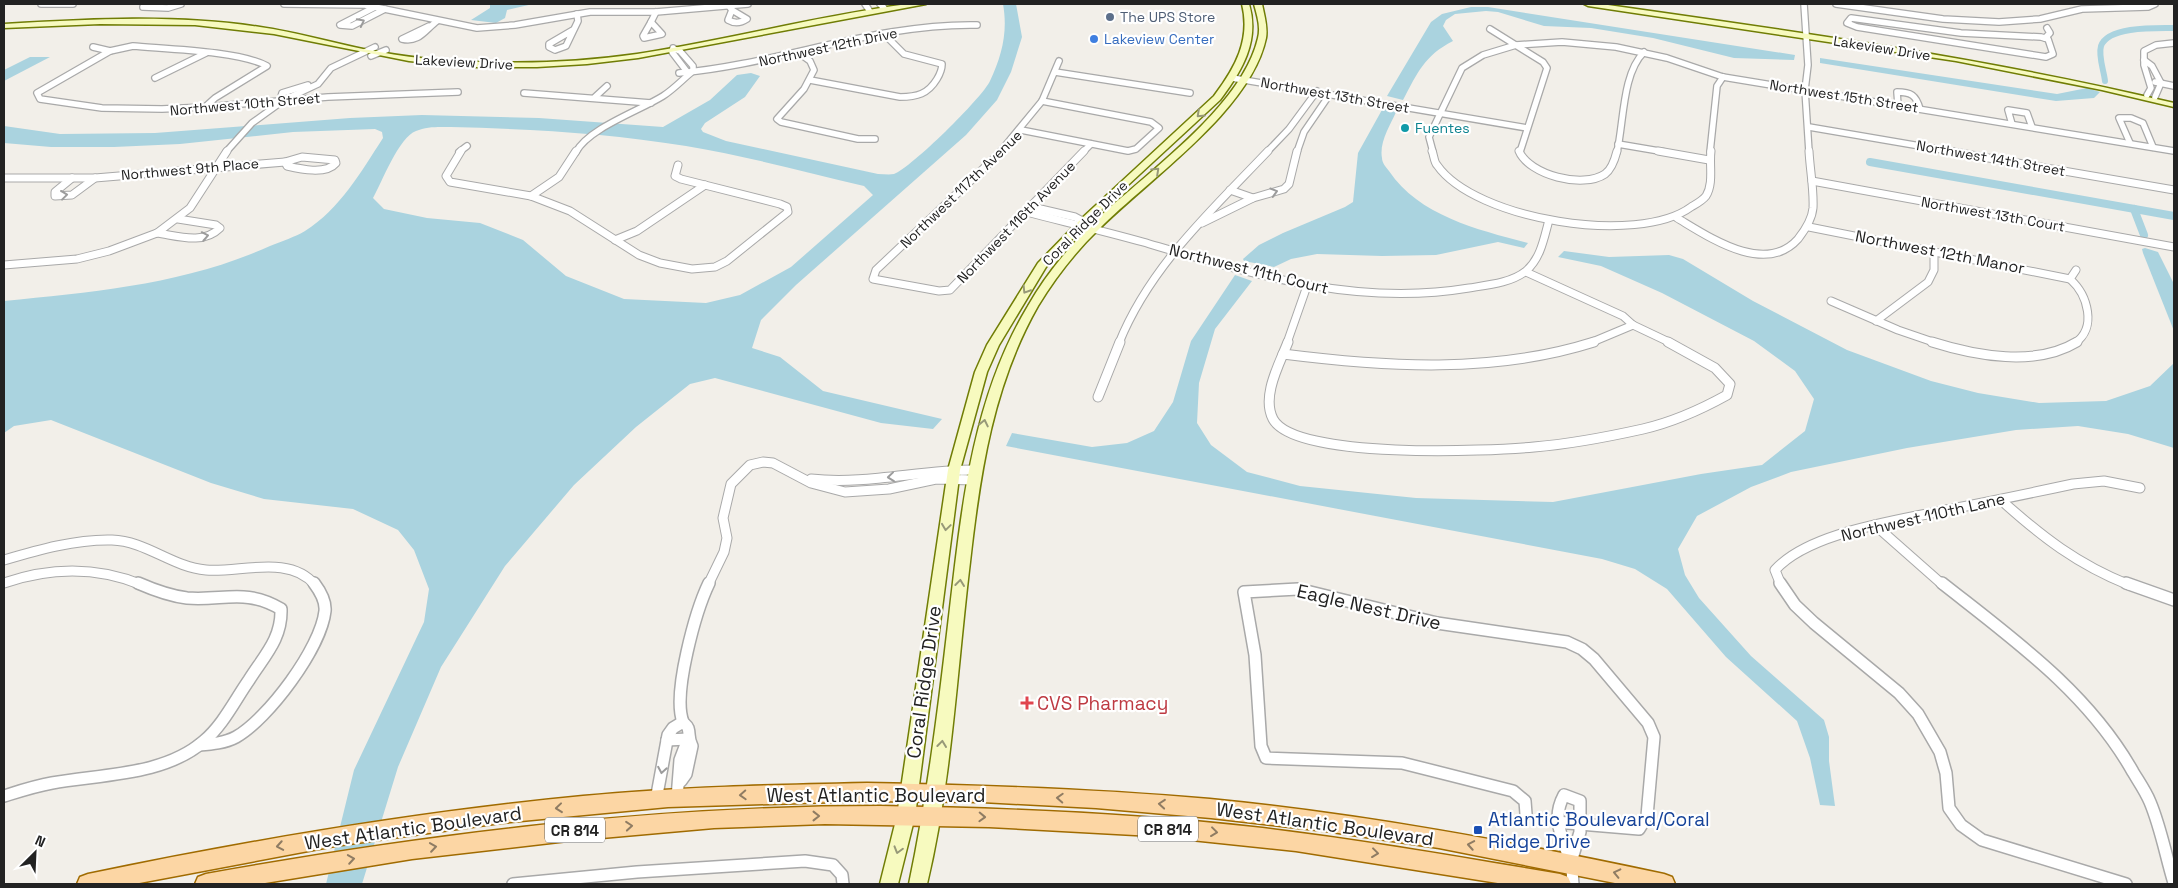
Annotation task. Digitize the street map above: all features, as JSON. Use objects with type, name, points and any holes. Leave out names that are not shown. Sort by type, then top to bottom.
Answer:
[{"type":"main road","name":"West Atlantic Boulevard","points":[[88,884],[328,838],[392,828],[577,806],[656,800],[679,790],[753,794],[936,793],[1108,800],[1228,809],[1414,834],[1571,862],[1664,884]]},
{"type":"main road","name":"West Atlantic Boulevard","points":[[206,884],[318,864],[484,840],[662,823],[767,816],[933,816],[1052,820],[1209,832],[1401,856],[1560,884]]},
{"type":"main road","points":[[248,876],[256,851]]},
{"type":"street","points":[[41,4],[73,4]]},
{"type":"street","points":[[143,7],[168,8],[181,4]]},
{"type":"street","points":[[284,4],[375,7],[437,22],[477,28],[515,25],[577,14],[730,8],[748,4]]},
{"type":"street","name":"Lakeview Drive","points":[[4,21],[107,18],[196,19],[271,26],[376,51],[441,63],[531,65],[611,59],[673,49],[867,7],[922,4]]},
{"type":"street","name":"Coral Ridge Drive","points":[[889,884],[906,816],[954,474],[972,400],[993,345],[1042,265],[1081,223],[1217,98],[1232,78],[1244,55],[1249,38],[1246,4]]},
{"type":"street","name":"Coral Ridge Drive","points":[[918,884],[933,816],[974,475],[992,393],[1032,307],[1054,275],[1094,228],[1220,110],[1245,80],[1256,59],[1262,39],[1258,4]]},
{"type":"street","name":"Lakeview Drive","points":[[1588,4],[1806,35],[2034,73],[2174,103]]},
{"type":"street","name":"Lakeview Drive","points":[[1608,4],[2034,70],[2151,96],[2174,103]]},
{"type":"street","points":[[1677,218],[1725,245],[1758,254],[1774,255],[1784,251],[1809,227],[1813,209],[1809,127],[1805,90],[1806,35],[1804,4]]},
{"type":"street","points":[[1836,4],[1943,19],[2023,21],[2082,8],[2148,6],[2155,4]]},
{"type":"street","points":[[375,7],[346,20],[340,25],[352,26],[385,9]]},
{"type":"street","points":[[651,22],[656,12]]},
{"type":"street","points":[[573,30],[553,40],[549,44],[549,48],[555,50],[566,46],[578,21],[577,14]]},
{"type":"street","points":[[1851,18],[1946,31],[2045,38],[2048,39],[2054,54],[2051,56],[1910,35],[1857,27],[1847,23],[1851,18]]},
{"type":"street","points":[[1943,19],[1946,31]]},
{"type":"street","name":"Lakeview Drive","points":[[4,26],[118,21],[212,24],[297,35],[366,52],[386,50],[477,61],[518,61],[601,56],[673,49]]},
{"type":"street","points":[[429,26],[437,22]]},
{"type":"street","name":"Northwest 12th Drive","points":[[680,72],[746,65],[884,34],[956,24],[977,25]]},
{"type":"street","points":[[1908,26],[1910,35]]},
{"type":"street","points":[[2045,38],[2050,33],[2047,28]]},
{"type":"street","points":[[1490,29],[1543,62],[1547,68],[1518,152],[1521,158],[1541,172],[1573,180],[1603,176],[1610,169],[1618,144],[1632,67],[1644,52]]},
{"type":"street","points":[[810,80],[898,97],[914,97],[928,90],[944,66],[904,54],[884,34]]},
{"type":"street","points":[[2151,96],[2144,51],[2150,47],[2174,43]]},
{"type":"street","name":"Northwest 15th Street","points":[[1516,45],[1587,44],[1644,52],[1723,77],[2174,151]]},
{"type":"street","points":[[1516,45],[1483,54],[1462,68],[1429,137],[1428,148],[1430,158],[1438,168],[1461,188],[1498,206],[1549,220],[1604,227],[1654,223],[1677,218],[1704,198],[1710,187],[1710,160],[1717,86],[1723,77]]},
{"type":"street","points":[[92,47],[110,51],[132,46],[147,46],[258,61],[267,66],[215,98],[204,108]]},
{"type":"street","points":[[531,196],[559,176],[569,165],[579,146],[589,137],[615,120],[652,103],[683,80],[690,72],[673,49]]},
{"type":"street","points":[[673,49],[673,62],[683,80]]},
{"type":"street","name":"Northwest 10th Street","points":[[110,51],[37,93],[40,99],[93,109],[153,111],[370,92],[458,92]]},
{"type":"street","points":[[4,265],[77,259],[109,251],[157,233],[178,219],[190,208],[235,141],[252,123],[284,100],[323,79],[331,68],[376,51]]},
{"type":"street","points":[[342,64],[366,52]]},
{"type":"street","points":[[155,78],[206,53]]},
{"type":"street","points":[[799,53],[814,66],[810,80],[777,119],[781,122],[858,139],[874,138]]},
{"type":"street","points":[[2144,60],[2152,66],[2161,83]]},
{"type":"street","name":"Northwest 117th Avenue","points":[[908,287],[879,282],[873,279],[873,275],[1021,130],[1042,101],[1058,61]]},
{"type":"street","points":[[1055,72],[1190,93]]},
{"type":"street","name":"Northwest 13th Street","points":[[1232,78],[1526,128]]},
{"type":"street","points":[[284,100],[290,93],[323,79]]},
{"type":"street","points":[[2150,80],[2174,86]]},
{"type":"street","points":[[2151,96],[2161,83]]},
{"type":"street","points":[[595,97],[607,86]]},
{"type":"street","points":[[1098,397],[1124,331],[1140,300],[1173,251],[1289,129],[1317,92]]},
{"type":"street","points":[[1898,105],[1897,92],[1909,92],[1917,98],[1920,109]]},
{"type":"street","points":[[524,93],[595,97],[652,103]]},
{"type":"street","points":[[1197,225],[1253,198],[1284,189],[1290,184],[1292,165],[1304,132],[1330,94]]},
{"type":"street","points":[[1021,130],[1128,151],[1136,149],[1159,126],[1151,122],[1042,101]]},
{"type":"street","points":[[2012,124],[2008,110],[2013,109],[2027,113],[2032,127]]},
{"type":"street","points":[[2130,144],[2119,118],[2131,118],[2143,123],[2153,147]]},
{"type":"street","name":"Northwest 14th Street","points":[[1809,127],[2174,190]]},
{"type":"street","points":[[1289,129],[1304,132]]},
{"type":"street","name":"Northwest 116th Avenue","points":[[908,287],[945,292],[950,290],[1091,144]]},
{"type":"street","points":[[1618,144],[1710,160]]},
{"type":"street","points":[[467,146],[457,154],[446,176],[450,182],[483,186],[531,196],[570,211],[639,255],[660,263],[702,270],[727,261],[788,212],[787,207],[780,204],[705,186],[675,176],[678,165]]},
{"type":"street","name":"Northwest 9th Place","points":[[4,178],[95,178],[286,162],[302,157],[335,160],[336,163],[334,166],[321,170],[292,167],[286,162]]},
{"type":"street","points":[[72,178],[55,192],[55,196],[64,197],[75,193],[95,178]]},
{"type":"street","name":"Northwest 13th Court","points":[[1812,181],[2174,248]]},
{"type":"street","points":[[615,240],[652,223],[705,186]]},
{"type":"street","points":[[1230,190],[1253,198]]},
{"type":"street","name":"Northwest 11th Court","points":[[1029,210],[1081,223],[1173,251],[1307,286],[1370,294],[1440,293],[1496,283],[1526,272]]},
{"type":"street","points":[[157,233],[200,238],[215,234],[220,228],[216,225],[178,219]]},
{"type":"street","points":[[1307,286],[1271,390],[1270,408],[1276,422],[1288,432],[1308,440],[1406,451],[1529,448],[1590,440],[1660,424],[1714,403],[1727,395],[1730,384],[1715,368],[1648,331],[1633,325],[1623,316],[1526,272],[1537,259],[1542,248],[1549,220]]},
{"type":"street","name":"Northwest 12th Manor","points":[[1809,227],[2070,279]]},
{"type":"street","points":[[1876,321],[1928,282],[1934,270],[1934,251]]},
{"type":"street","points":[[1831,301],[1906,335],[1970,352],[1998,356],[2030,356],[2059,352],[2080,342],[2087,331],[2088,319],[2079,285],[2070,279],[2076,270]]},
{"type":"street","points":[[1283,354],[1362,364],[1462,366],[1550,354],[1586,345],[1619,333],[1633,325]]},
{"type":"street","points":[[679,790],[678,774],[684,746],[688,739],[688,728],[683,722],[681,694],[690,634],[699,603],[724,552],[728,538],[723,518],[725,502],[731,484],[742,471],[750,465],[762,462],[773,463],[811,483],[845,492],[866,492],[907,486],[954,474]]},
{"type":"street","points":[[801,477],[840,483],[954,474],[974,475]]},
{"type":"street","points":[[866,492],[867,480]]},
{"type":"street","name":"Northwest 110th Lane","points":[[2126,884],[1982,840],[1963,827],[1950,812],[1945,767],[1931,736],[1914,708],[1825,633],[1777,582],[1775,570],[1782,562],[1801,549],[1876,526],[2073,484],[2104,481],[2140,488]]},
{"type":"street","points":[[2001,500],[2051,544],[2078,561],[2108,577],[2174,600]]},
{"type":"street","points":[[1876,526],[1926,571],[2030,652],[2063,682],[2096,718],[2125,758],[2150,802],[2174,882]]},
{"type":"street","points":[[4,560],[29,552],[112,540],[128,542],[182,564],[203,570],[282,570],[297,572],[310,579],[321,593],[325,610],[316,636],[300,664],[269,710],[242,733],[226,742],[199,745]]},
{"type":"street","points":[[4,583],[68,570],[95,570],[174,596],[195,598],[247,594],[269,600],[281,609],[283,623],[273,645],[214,729],[199,745],[164,763],[27,787],[4,796]]},
{"type":"street","name":"Eagle Nest Drive","points":[[1526,814],[1525,801],[1512,791],[1416,766],[1402,763],[1266,758],[1262,746],[1255,655],[1244,592],[1280,589],[1317,592],[1401,615],[1567,642],[1582,649],[1594,659],[1648,723],[1654,737],[1647,816],[1639,829],[1556,822]]},
{"type":"street","points":[[656,800],[672,728],[683,722]]},
{"type":"street","points":[[668,740],[688,739]]},
{"type":"street","points":[[1571,862],[1578,845],[1582,824],[1580,801],[1564,795],[1558,804],[1556,822],[1561,842],[1571,862],[1573,884]]},
{"type":"street","points":[[513,884],[614,879],[812,862],[829,864],[839,869],[844,878],[843,884]]},
{"type":"water","points":[[490,4],[533,4],[507,10],[505,18],[496,23],[471,20],[490,8]]},
{"type":"water","points":[[1003,4],[1016,4],[1022,37],[1011,72],[997,100],[966,135],[796,285],[761,320],[752,348],[780,357],[823,391],[942,419],[933,429],[881,423],[715,378],[690,384],[636,427],[574,485],[505,566],[441,667],[398,767],[362,884],[326,884],[354,770],[424,622],[429,589],[414,550],[398,530],[353,509],[264,499],[211,483],[51,420],[14,426],[4,433],[4,301],[106,290],[173,278],[238,259],[297,235],[329,212],[349,189],[383,138],[382,132],[375,129],[293,132],[180,144],[51,147],[4,143],[4,126],[60,134],[155,133],[350,118],[422,115],[539,118],[663,127],[710,100],[737,75],[751,73],[760,76],[745,97],[705,123],[701,129],[703,132],[726,141],[878,174],[894,174],[903,169],[930,146],[984,90],[990,81],[1001,53],[1005,24]],"holes":[[[442,127],[598,135],[686,146],[753,159],[864,186],[873,195],[791,267],[740,295],[706,303],[624,299],[566,276],[523,240],[480,223],[427,218],[384,209],[373,198],[397,151],[403,142],[416,131]]]},
{"type":"water","points":[[1471,7],[1488,7],[1795,55],[1794,60],[1734,58],[1653,38],[1591,28],[1544,26],[1498,12],[1486,11],[1455,14],[1446,20],[1443,26],[1453,41],[1428,59],[1403,100],[1387,96],[1431,22],[1442,14]]},
{"type":"water","points":[[30,57],[50,57],[4,81],[4,70]]},
{"type":"water","points":[[1820,58],[2057,94],[2087,88],[2100,92],[2094,98],[2056,101],[1820,63]]},
{"type":"water","points":[[1383,108],[1396,112],[1382,146],[1382,160],[1402,186],[1416,199],[1433,210],[1451,219],[1490,233],[1528,243],[1524,248],[1498,242],[1436,255],[1317,254],[1291,259],[1274,267],[1244,261],[1243,259],[1259,245],[1353,202],[1358,153]]},
{"type":"water","points":[[2145,248],[2158,252],[2174,284],[2174,331],[2143,253],[2142,249]]},
{"type":"water","points":[[1564,251],[1609,257],[1669,255],[1683,259],[1753,301],[1847,350],[1931,381],[1978,393],[2039,403],[2106,401],[2150,386],[2174,363],[2174,448],[2128,434],[2078,426],[2016,430],[1907,448],[1791,472],[1751,487],[1697,516],[1678,549],[1685,575],[1699,598],[1751,656],[1824,720],[1829,737],[1829,761],[1835,806],[1820,805],[1810,758],[1797,721],[1726,657],[1667,589],[1635,569],[1602,559],[1006,446],[1012,433],[1092,447],[1127,443],[1154,431],[1173,402],[1191,341],[1235,275],[1252,281],[1215,329],[1199,383],[1197,423],[1211,445],[1247,472],[1300,486],[1416,498],[1553,502],[1701,474],[1762,465],[1805,431],[1814,399],[1795,371],[1754,341],[1662,293],[1601,266],[1558,257]]},
{"type":"waterway","points":[[2105,81],[2100,54],[2101,46],[2105,39],[2134,29],[2174,28]]},
{"type":"waterway","points":[[1870,162],[2174,216]]},
{"type":"waterway","points":[[2134,209],[2144,235]]},
{"type":"place","name":"The UPS Store","points":[[1110,17]]},
{"type":"place","name":"Lakeview Center","points":[[1094,39]]},
{"type":"place","name":"Fuentes","points":[[1405,128]]},
{"type":"place","name":"CVS Pharmacy","points":[[1027,703]]},
{"type":"place","name":"Atlantic Boulevard/Coral Ridge Drive","points":[[1478,830]]}]
